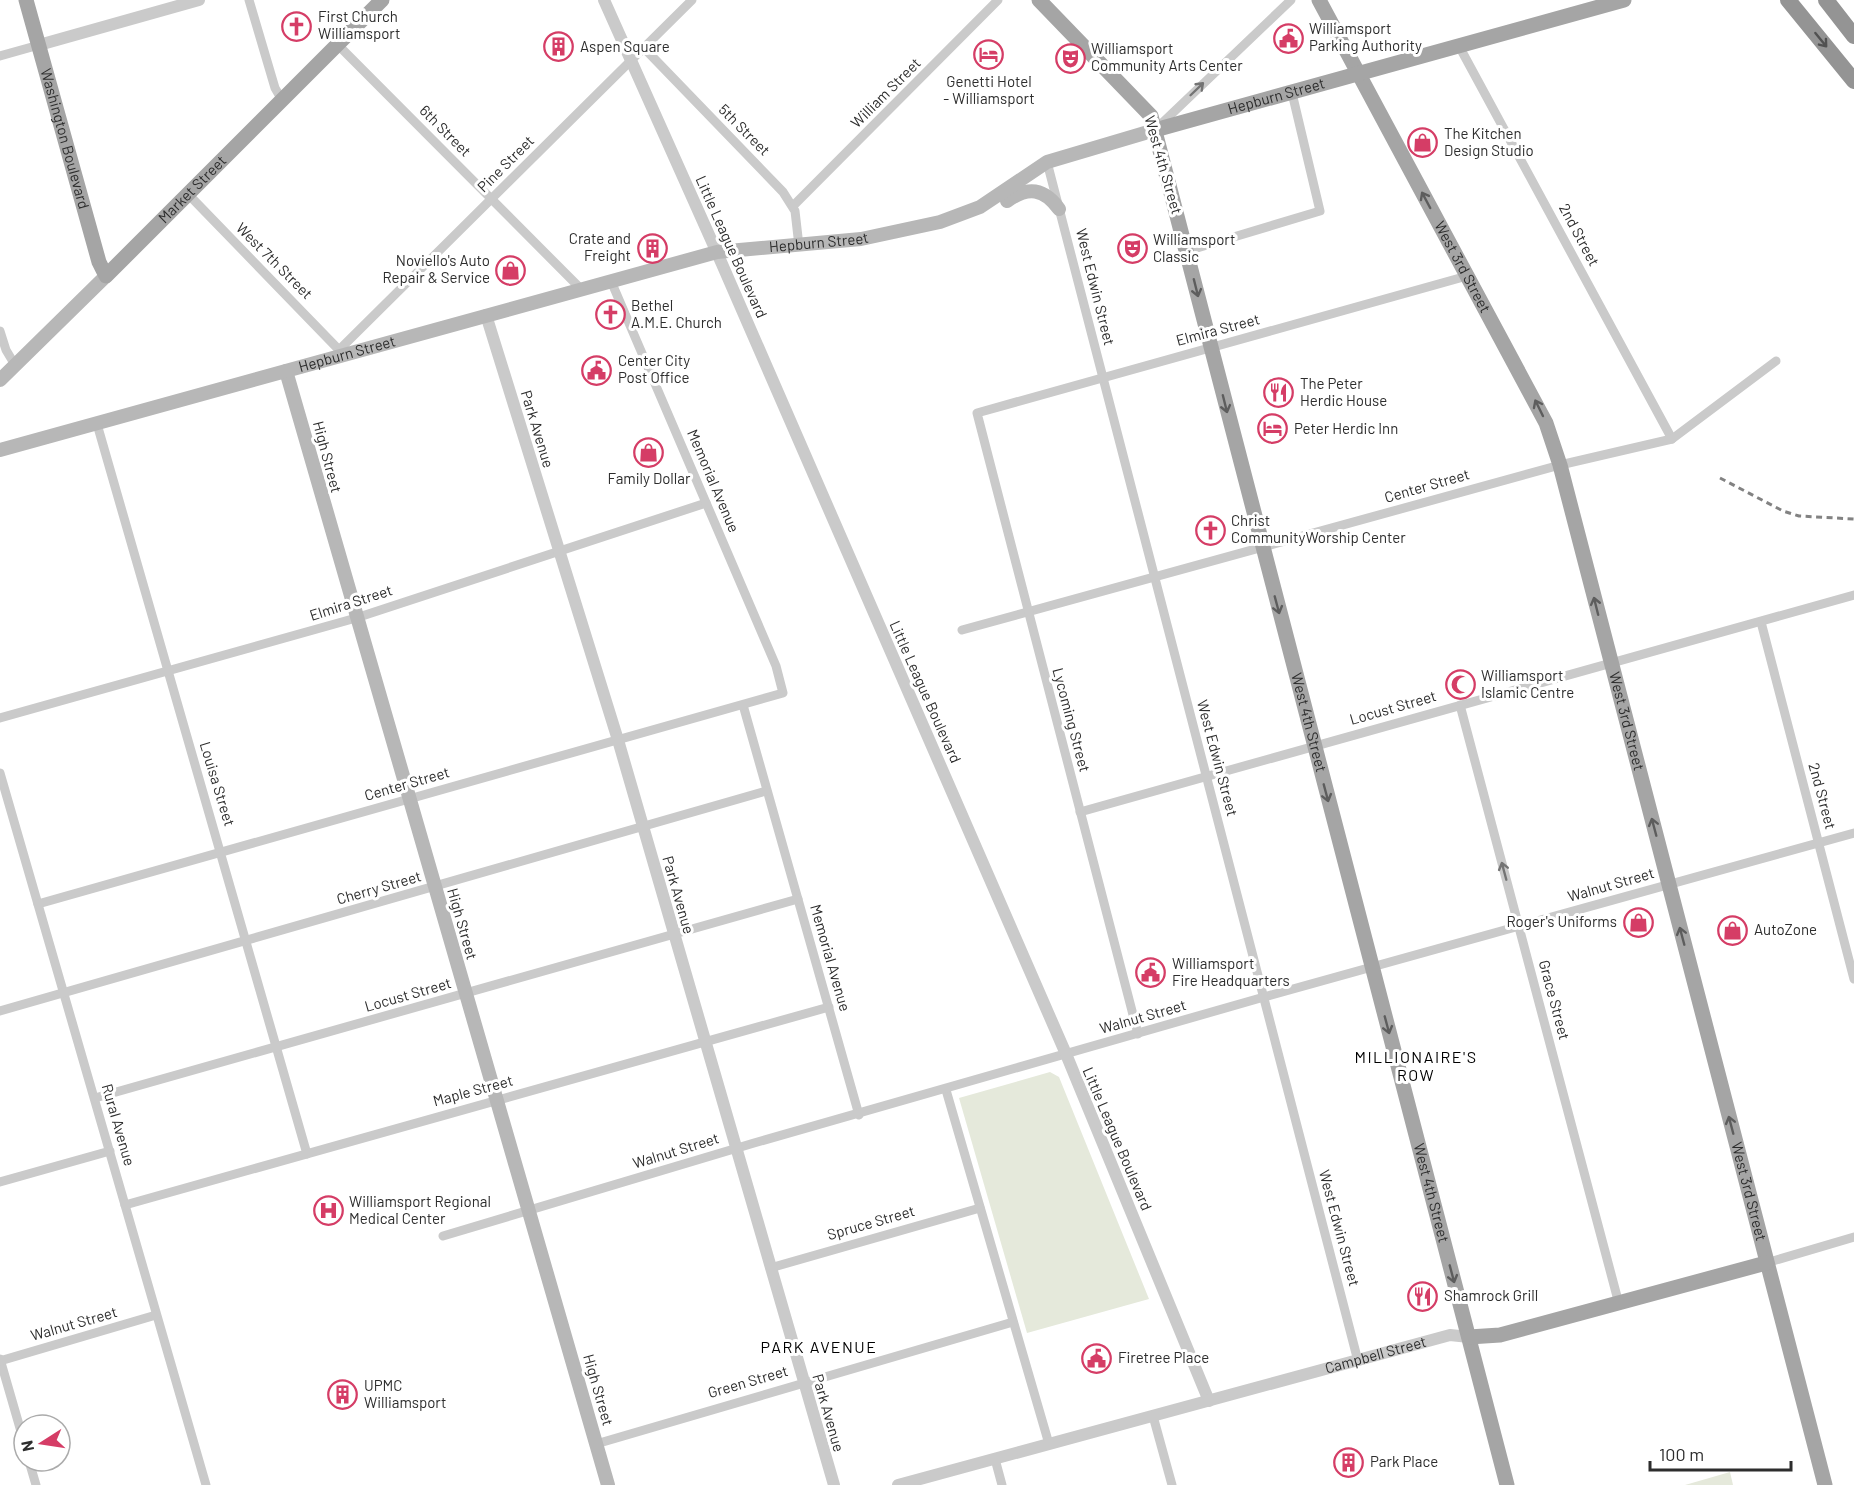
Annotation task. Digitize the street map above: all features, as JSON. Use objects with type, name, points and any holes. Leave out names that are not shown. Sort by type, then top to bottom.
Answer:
[{"type":"highway","points":[[1788,0],[1854,81]]},
{"type":"highway","points":[[1826,0],[1854,36]]},
{"type":"main road","name":"Washington Boulevard","points":[[26,0],[99,262],[106,276]]},
{"type":"main road","name":"Market Street","points":[[0,380],[382,0]]},
{"type":"main road","name":"West 4th Street","points":[[1039,0],[1143,105],[1151,116],[1507,1485]]},
{"type":"main road","name":"West 3rd Street","points":[[1319,0],[1538,406],[1560,465],[1825,1485]]},
{"type":"main road","name":"Hepburn Street","points":[[0,450],[286,371],[341,352],[717,252],[861,240],[920,228],[980,207],[1047,162],[1624,0]]},
{"type":"main road","points":[[980,207],[1001,205],[1021,192],[1036,190],[1046,194],[1059,209]]},
{"type":"main road","name":"High Street","points":[[286,371],[608,1485]]},
{"type":"main road","name":"Campbell Street","points":[[1468,1337],[1500,1335],[1766,1263]]},
{"type":"street","points":[[0,56],[199,0]]},
{"type":"street","points":[[249,0],[275,88],[282,100]]},
{"type":"street","name":"Little League Boulevard","points":[[604,0],[717,252],[1066,1054],[1209,1401]]},
{"type":"street","name":"Pine Street","points":[[341,352],[692,0]]},
{"type":"street","name":"William Street","points":[[793,206],[998,0]]},
{"type":"street","points":[[1155,130],[1291,0]]},
{"type":"street","name":"6th Street","points":[[338,45],[581,289]]},
{"type":"street","name":"2nd Street","points":[[1459,46],[1672,439]]},
{"type":"street","name":"5th Street","points":[[644,48],[766,174],[793,206]]},
{"type":"street","points":[[1187,251],[1320,211],[1292,93]]},
{"type":"street","name":"West Edwin Street","points":[[1047,162],[1358,1360]]},
{"type":"street","name":"West 7th Street","points":[[187,194],[341,352]]},
{"type":"street","points":[[793,206],[799,246]]},
{"type":"street","name":"Elmira Street","points":[[977,413],[1467,276]]},
{"type":"street","name":"Memorial Avenue","points":[[610,281],[777,666],[783,693]]},
{"type":"street","name":"Park Avenue","points":[[486,315],[618,740],[834,1485]]},
{"type":"street","points":[[0,331],[6,350],[15,365]]},
{"type":"street","name":"Center Street","points":[[962,630],[1560,465],[1672,439],[1776,361]]},
{"type":"street","name":"Lycoming Street","points":[[977,413],[1138,1034]]},
{"type":"street","name":"Louisa Street","points":[[97,424],[222,852],[307,1154]]},
{"type":"street","name":"Elmira Street","points":[[0,718],[356,618],[706,503]]},
{"type":"street","name":"Locust Street","points":[[1080,812],[1854,595]]},
{"type":"street","name":"2nd Street","points":[[1761,622],[1854,979]]},
{"type":"street","name":"Center Street","points":[[38,904],[783,693]]},
{"type":"street","name":"Memorial Avenue","points":[[742,705],[859,1115]]},
{"type":"street","name":"Grace Street","points":[[1460,705],[1619,1304]]},
{"type":"street","name":"Rural Avenue","points":[[0,773],[206,1485]]},
{"type":"street","name":"Cherry Street","points":[[0,1011],[766,791]]},
{"type":"street","name":"Walnut Street","points":[[443,1236],[1066,1054],[1854,833]]},
{"type":"street","name":"Locust Street","points":[[94,1098],[798,899]]},
{"type":"street","name":"Maple Street","points":[[125,1204],[829,1007]]},
{"type":"street","points":[[946,1090],[1049,1444]]},
{"type":"street","points":[[0,1182],[110,1151]]},
{"type":"street","name":"Spruce Street","points":[[770,1268],[980,1208]]},
{"type":"street","name":"Campbell Street","points":[[1766,1263],[1854,1237]]},
{"type":"street","name":"Walnut Street","points":[[0,1360],[156,1315]]},
{"type":"street","name":"Green Street","points":[[596,1444],[1013,1322]]},
{"type":"street","name":"Campbell Street","points":[[898,1485],[1450,1335],[1468,1337]]},
{"type":"street","points":[[0,1360],[16,1413]]},
{"type":"street","points":[[1153,1416],[1172,1485]]},
{"type":"street","points":[[995,1459],[1002,1485]]},
{"type":"shaded area","points":[[1050,1072],[1059,1077],[1149,1299],[1027,1333],[959,1098]]},
{"type":"shaded area","points":[[1730,1472],[1733,1485],[1685,1485]]},
{"type":"railway","points":[[1720,478],[1783,511],[1799,516],[1854,519]]},
{"type":"place","name":"First Church Williamsport","points":[[297,26]]},
{"type":"place","name":"Williamsport Parking Authority","points":[[1288,38]]},
{"type":"place","name":"Aspen Square","points":[[559,47]]},
{"type":"place","name":"Genetti Hotel - Williamsport","points":[[989,55]]},
{"type":"place","name":"Williamsport Community Arts Center","points":[[1070,58]]},
{"type":"place","name":"The Kitchen Design Studio","points":[[1423,143]]},
{"type":"place","name":"Crate and Freight","points":[[652,248]]},
{"type":"place","name":"Williamsport Classic","points":[[1132,249]]},
{"type":"place","name":"Noviello's Auto Repair & Service","points":[[511,270]]},
{"type":"place","name":"Bethel A.M.E. Church","points":[[610,315]]},
{"type":"place","name":"Center City Post Office","points":[[597,370]]},
{"type":"place","name":"The Peter Herdic House","points":[[1279,393]]},
{"type":"place","name":"Peter Herdic Inn","points":[[1273,429]]},
{"type":"place","name":"Family Dollar","points":[[649,452]]},
{"type":"place","name":"Christ CommunityWorship Center","points":[[1210,530]]},
{"type":"place","name":"Williamsport Islamic Centre","points":[[1460,685]]},
{"type":"place","name":"Roger's Uniforms","points":[[1638,922]]},
{"type":"place","name":"AutoZone","points":[[1733,930]]},
{"type":"place","name":"Williamsport Fire Headquarters","points":[[1151,973]]},
{"type":"place","name":"Williamsport Regional Medical Center","points":[[328,1211]]},
{"type":"place","name":"Shamrock Grill","points":[[1423,1296]]},
{"type":"place","name":"Firetree Place","points":[[1097,1358]]},
{"type":"place","name":"UPMC Williamsport","points":[[343,1395]]},
{"type":"place","name":"Park Place","points":[[1349,1462]]},
{"type":"district","name":"MILLIONAIRE'S ROW","points":[[1416,1066]]},
{"type":"district","name":"PARK AVENUE","points":[[819,1347]]}]
